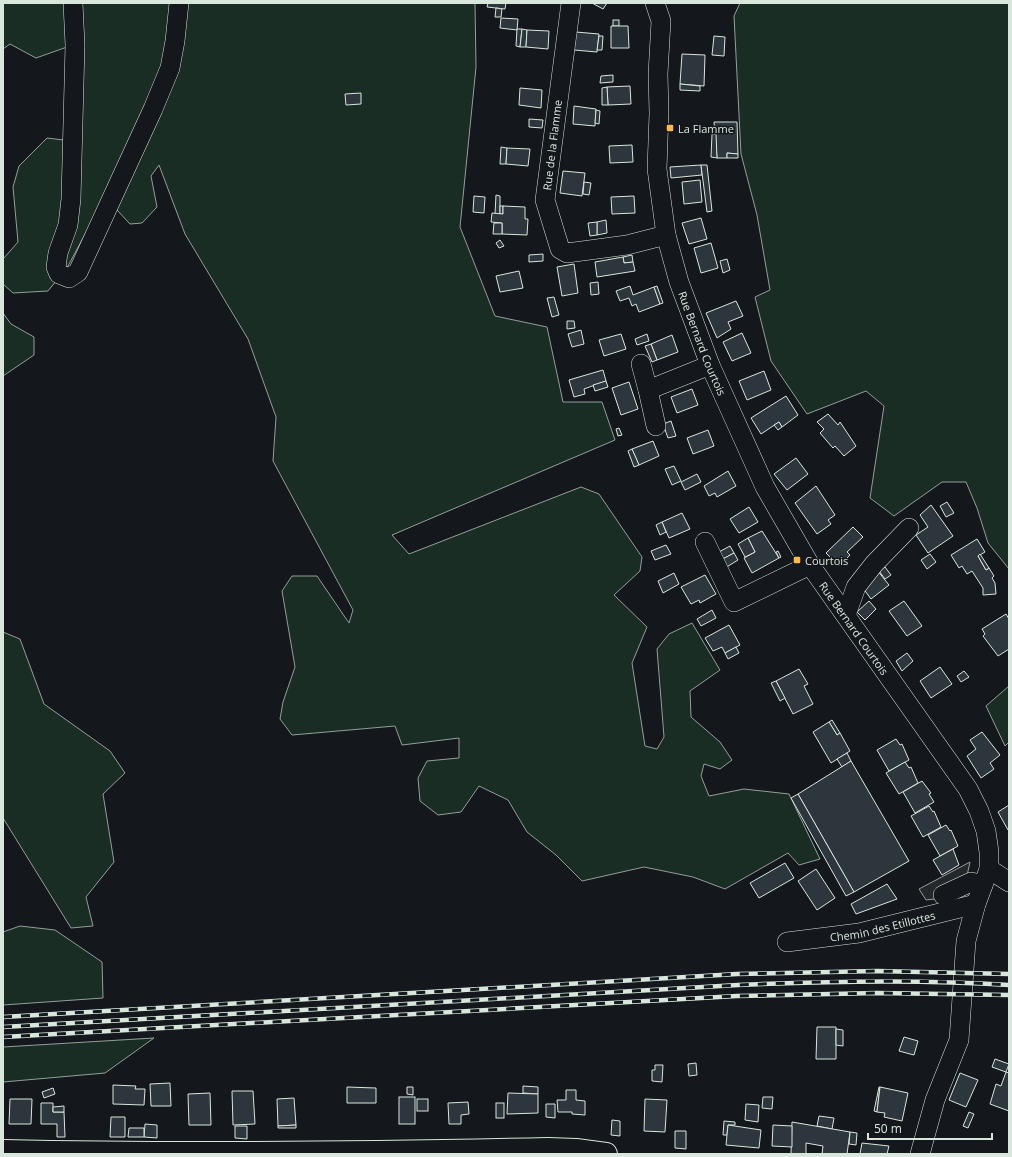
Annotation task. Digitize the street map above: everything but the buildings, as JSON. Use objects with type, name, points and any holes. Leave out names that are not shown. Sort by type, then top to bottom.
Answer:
[{"type":"main road","points":[[3,1151],[307,1154],[548,1149],[576,1150],[606,1154]]},
{"type":"street","points":[[73,3],[75,45],[71,199],[68,225],[58,253],[56,266],[59,274],[69,278],[78,272],[167,74],[175,40],[179,3]]},
{"type":"street","name":"Rue de la Flamme","points":[[571,3],[549,160],[545,200],[560,249],[567,253],[627,245],[666,235]]},
{"type":"street","name":"Rue Bernard Courtois","points":[[658,4],[661,21],[658,74],[659,113],[657,169],[666,235],[679,282],[710,365],[765,487],[810,565],[968,789],[979,811],[986,831],[989,852],[986,877],[976,904],[966,941],[959,1040],[935,1100],[920,1154]]},
{"type":"street","points":[[641,364],[656,426]]},
{"type":"street","points":[[648,390],[710,365]]},
{"type":"street","points":[[846,614],[856,587],[874,564],[909,528]]},
{"type":"street","points":[[705,542],[734,602],[810,565]]},
{"type":"street","points":[[943,895],[986,877],[1009,882]]},
{"type":"street","name":"Chemin des Etillottes","points":[[787,942],[859,933],[976,904]]},
{"type":"green space","points":[[3,3],[64,3],[67,47],[36,58],[10,44],[3,49]]},
{"type":"green space","points":[[77,3],[475,3],[476,67],[460,227],[495,316],[547,327],[563,402],[602,402],[615,440],[392,535],[409,554],[581,487],[599,494],[642,557],[640,571],[614,595],[647,627],[632,663],[645,746],[657,749],[664,737],[657,649],[669,634],[692,623],[720,670],[690,691],[691,717],[720,742],[732,760],[720,769],[704,764],[701,776],[709,796],[744,789],[789,794],[820,859],[799,865],[788,853],[725,889],[693,877],[644,867],[582,881],[556,855],[527,832],[508,800],[479,786],[461,812],[438,815],[420,801],[418,778],[427,761],[459,758],[459,738],[402,745],[395,726],[292,735],[280,719],[283,702],[295,667],[282,591],[292,576],[317,576],[349,623],[353,610],[273,461],[276,417],[248,339],[185,234],[159,165],[151,176],[157,207],[142,223],[130,224],[105,197],[68,266],[48,291],[13,293],[3,284],[3,259],[18,242],[13,187],[19,166],[47,138],[80,142]]},
{"type":"green space","points":[[740,3],[1009,3],[1009,569],[988,543],[977,508],[966,482],[942,482],[894,516],[870,498],[884,406],[866,391],[807,414],[771,361],[755,297],[770,290],[757,215],[741,154],[734,16]]},
{"type":"green space","points":[[3,313],[11,324],[34,337],[34,355],[3,376]]},
{"type":"green space","points":[[3,632],[20,639],[44,704],[110,751],[125,773],[103,794],[114,862],[86,897],[93,926],[71,928],[3,818]]},
{"type":"green space","points":[[1009,686],[1009,742],[1005,746],[986,706]]},
{"type":"green space","points":[[20,926],[55,930],[102,962],[103,998],[3,1005],[3,932]]},
{"type":"green space","points":[[154,1038],[105,1073],[3,1082],[3,1047]]},
{"type":"shaded area","points":[[970,862],[966,880],[943,898],[926,900],[919,889]]},
{"type":"railway","points":[[3,1017],[737,974],[877,971],[1009,974]]},
{"type":"railway","points":[[3,1027],[806,982],[874,981],[1009,985]]},
{"type":"railway","points":[[3,1037],[737,996],[877,993],[1009,995]]},
{"type":"place","name":"La Flamme","points":[[670,128]]},
{"type":"place","name":"Courtois","points":[[797,560]]}]
